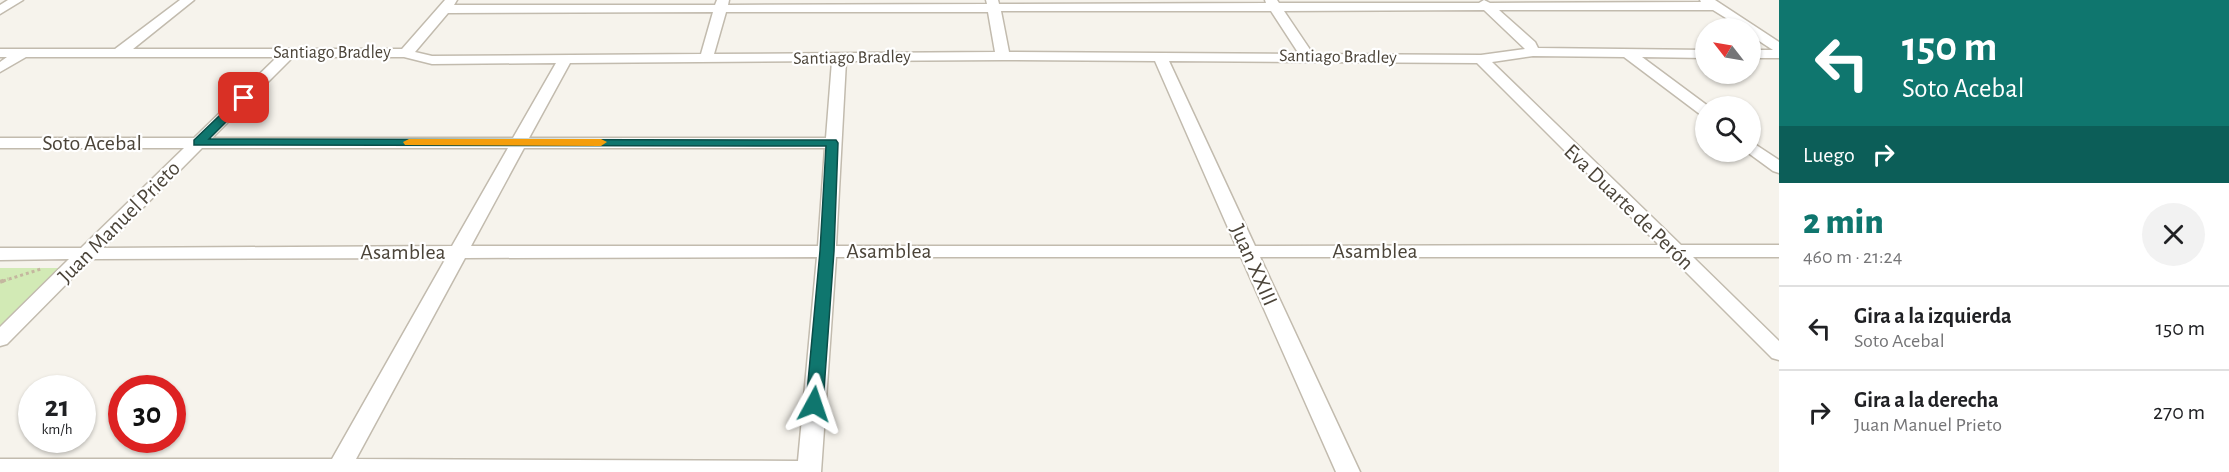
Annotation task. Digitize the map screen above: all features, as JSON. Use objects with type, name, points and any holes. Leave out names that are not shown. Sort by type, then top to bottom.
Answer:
[{"type":"street","points":[[0,10],[17,0]]},
{"type":"street","points":[[120,52],[188,0]]},
{"type":"street","points":[[992,3],[1003,56]]},
{"type":"street","points":[[1483,3],[1530,45],[1533,52]]},
{"type":"street","points":[[406,52],[448,4],[1711,3],[1734,18]]},
{"type":"street","points":[[706,59],[721,4]]},
{"type":"street","points":[[1272,4],[1308,57]]},
{"type":"street","points":[[1761,36],[1779,48]]},
{"type":"street","name":"Santiago Bradley","points":[[0,53],[406,52],[421,59],[432,60],[839,59],[1003,56],[1481,59],[1533,52],[1695,54]]},
{"type":"street","points":[[0,68],[23,53]]},
{"type":"street","name":"Juan Manuel Prieto","points":[[0,339],[289,53]]},
{"type":"street","points":[[1629,54],[1695,104]]},
{"type":"street","points":[[1761,54],[1779,54]]},
{"type":"street","name":"Juan XXIII","points":[[1160,57],[1348,472]]},
{"type":"street","points":[[0,468],[809,471],[827,251],[839,59]]},
{"type":"street","name":"Eva Duarte de Perón","points":[[1481,59],[1779,353]]},
{"type":"street","points":[[338,470],[565,60]]},
{"type":"street","name":"Soto Acebal","points":[[0,143],[832,143]]},
{"type":"street","points":[[1761,154],[1779,168]]},
{"type":"street","name":"Asamblea","points":[[0,254],[1779,251]]},
{"type":"green space","points":[[0,268],[68,268],[0,332]]},
{"type":"slow traffic","points":[[409,142],[601,142]]},
{"type":"route","points":[[244,98],[198,143],[832,143],[827,251],[814,404]]}]
